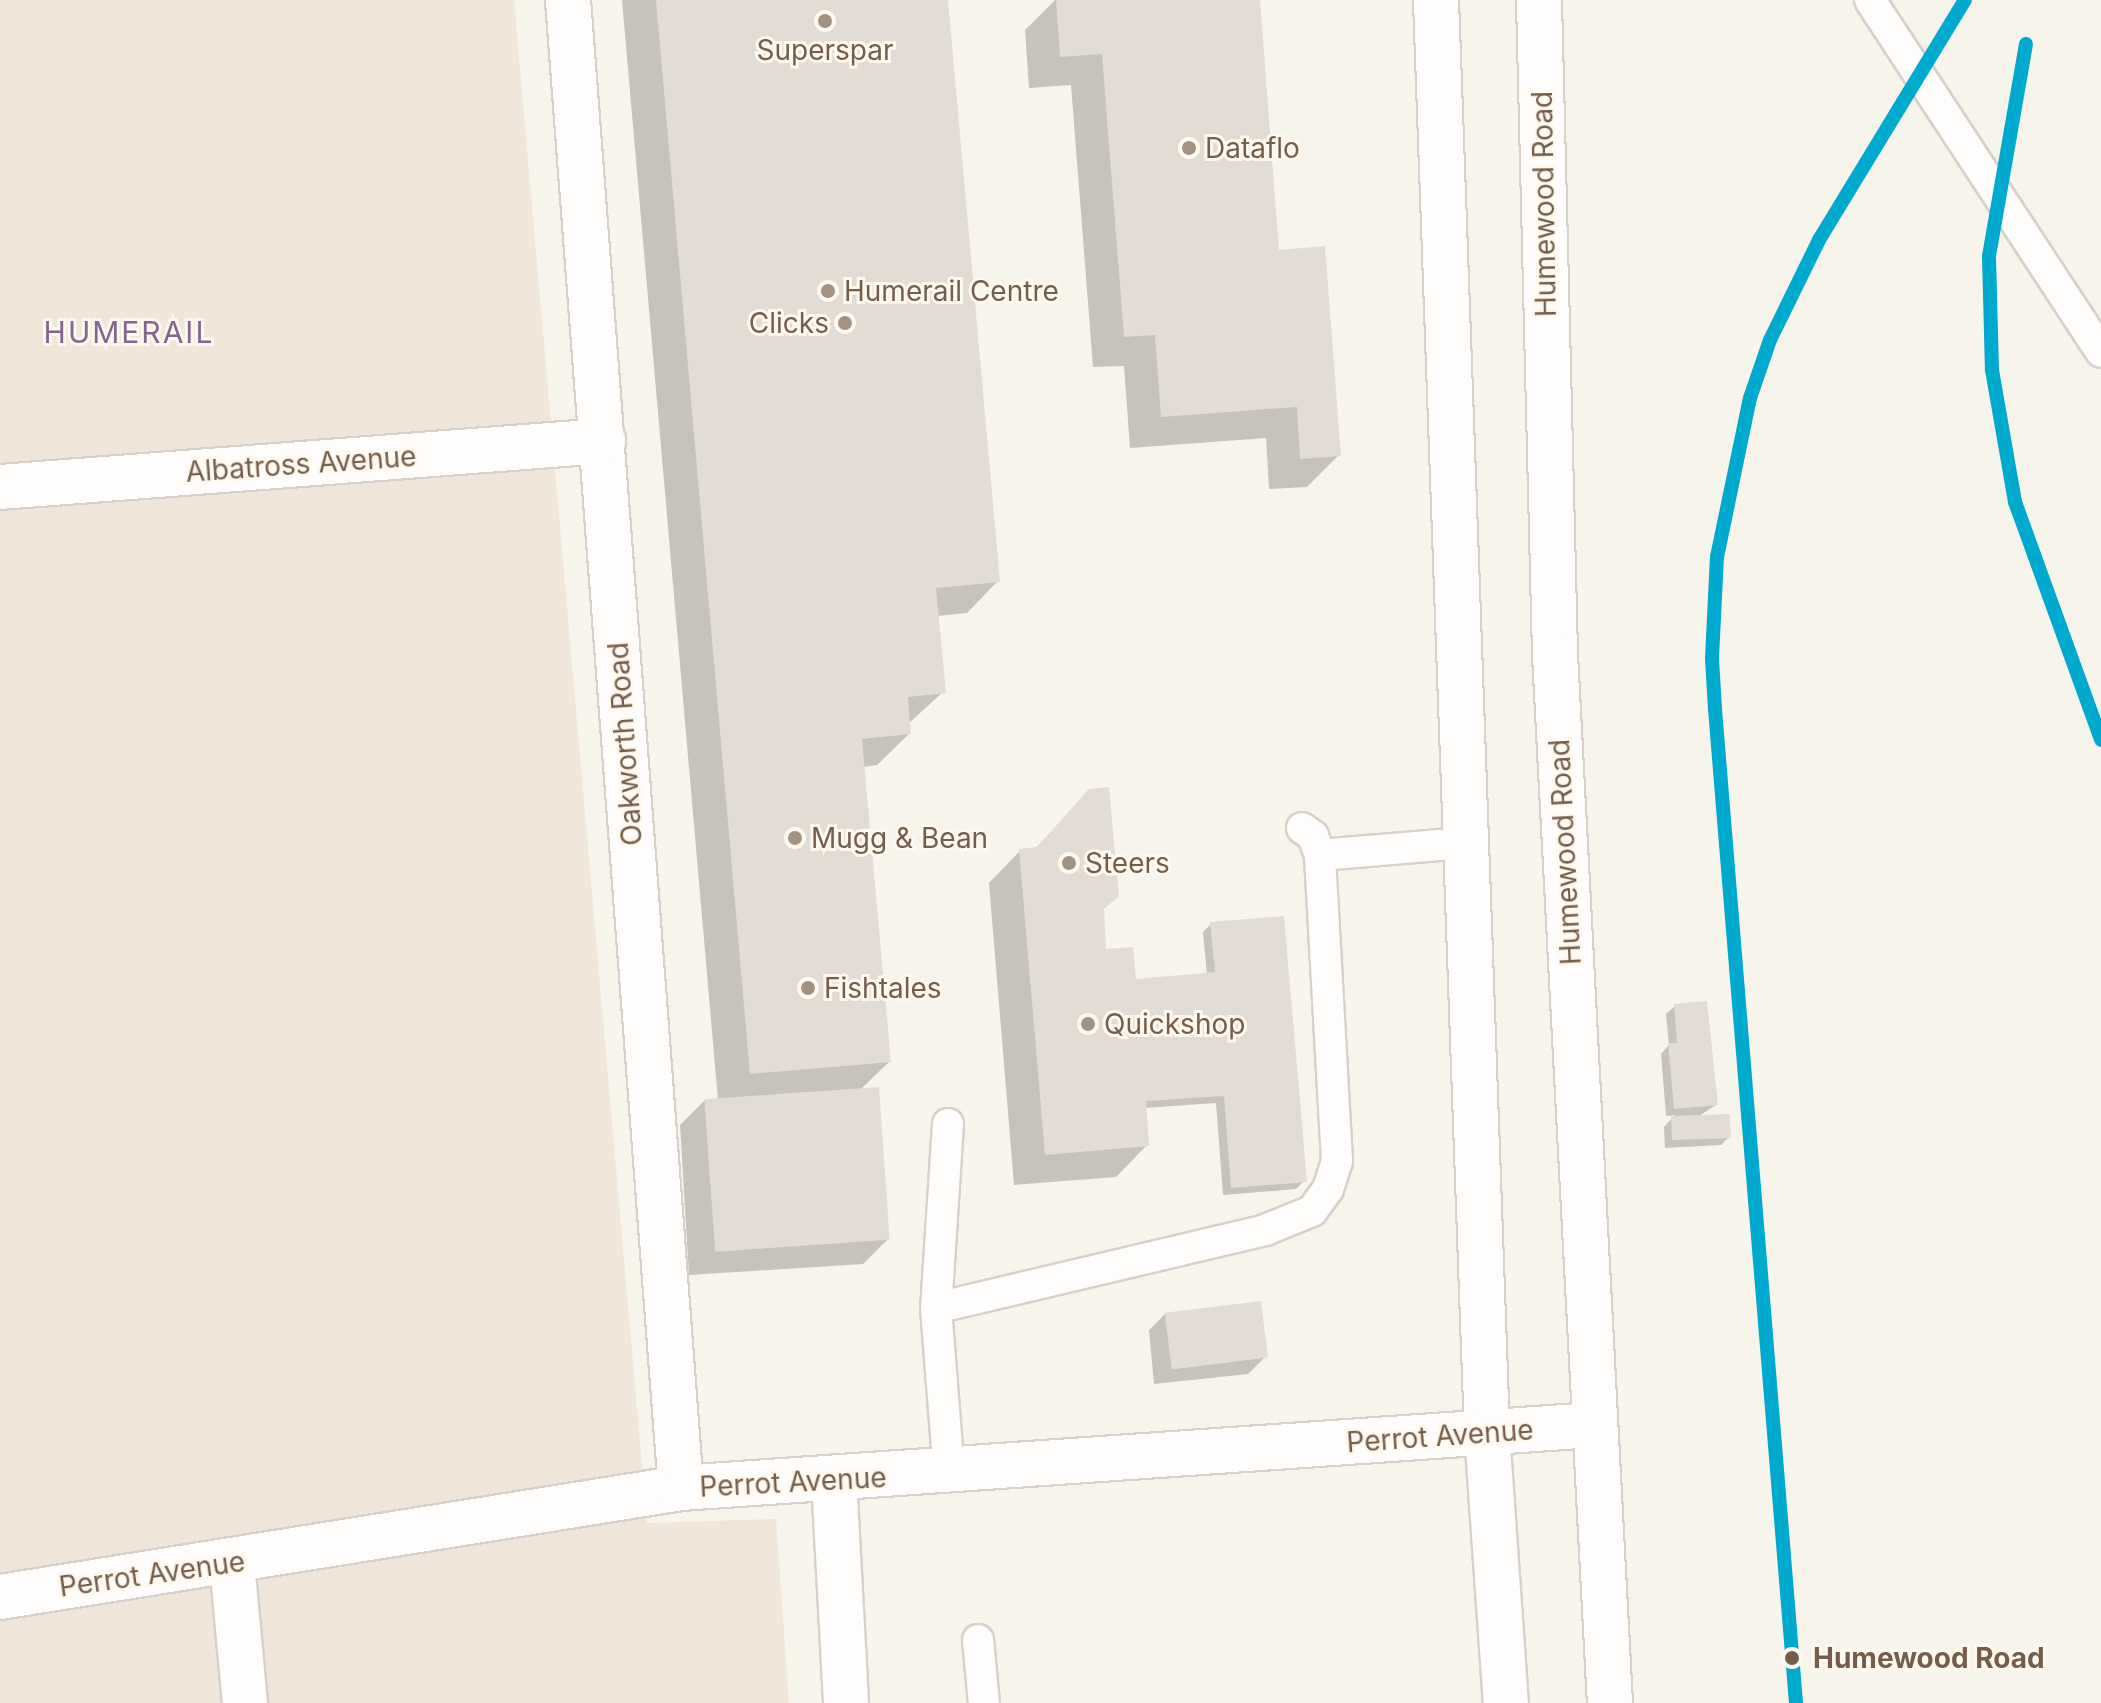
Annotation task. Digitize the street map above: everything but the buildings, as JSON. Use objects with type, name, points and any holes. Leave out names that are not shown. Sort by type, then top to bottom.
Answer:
[{"type":"street","name":"Oakworth Road","points":[[568,0],[681,1488]]},
{"type":"street","points":[[1436,0],[1487,1433],[1506,1703]]},
{"type":"street","name":"Humewood Road","points":[[1539,0],[1555,655],[1593,1425],[1610,1703]]},
{"type":"street","name":"Albatross Avenue","points":[[0,487],[603,441]]},
{"type":"street","name":"Perrot Avenue","points":[[0,1597],[232,1563],[681,1488],[834,1480],[1593,1425]]},
{"type":"street","points":[[834,1480],[846,1703]]},
{"type":"street","points":[[232,1563],[245,1703]]},
{"type":"lane","points":[[1870,0],[2101,352]]},
{"type":"lane","points":[[936,1308],[1265,1230],[1312,1211],[1328,1189],[1337,1161],[1320,855],[1318,844],[1302,828]]},
{"type":"lane","points":[[1320,855],[1464,843]]},
{"type":"lane","points":[[948,1124],[936,1308],[949,1472]]},
{"type":"lane","points":[[978,1640],[984,1703]]},
{"type":"shaded area","points":[[0,0],[514,0],[647,1523],[776,1519],[789,1703],[0,1703]]},
{"type":"railway","points":[[2026,44],[1989,257],[1992,370],[2015,502],[2101,740]]},
{"type":"transit line","points":[[1796,1703],[1715,709],[1712,658],[1717,557],[1750,398],[1770,340],[1819,240],[1965,0]]},
{"type":"transit line","points":[[2026,44],[1989,257],[1992,370],[2015,502],[2101,740]]},
{"type":"place","name":"Superspar","points":[[825,21]]},
{"type":"place","name":"Dataflo","points":[[1189,148]]},
{"type":"place","name":"Humerail Centre","points":[[828,291]]},
{"type":"place","name":"Clicks","points":[[845,323]]},
{"type":"place","name":"Mugg & Bean","points":[[795,838]]},
{"type":"place","name":"Steers","points":[[1069,863]]},
{"type":"place","name":"Fishtales","points":[[808,988]]},
{"type":"place","name":"Quickshop","points":[[1088,1024]]},
{"type":"place","name":"Humewood Road","points":[[1792,1658]]},
{"type":"district","name":"HUMERAIL","points":[[129,332]]}]
